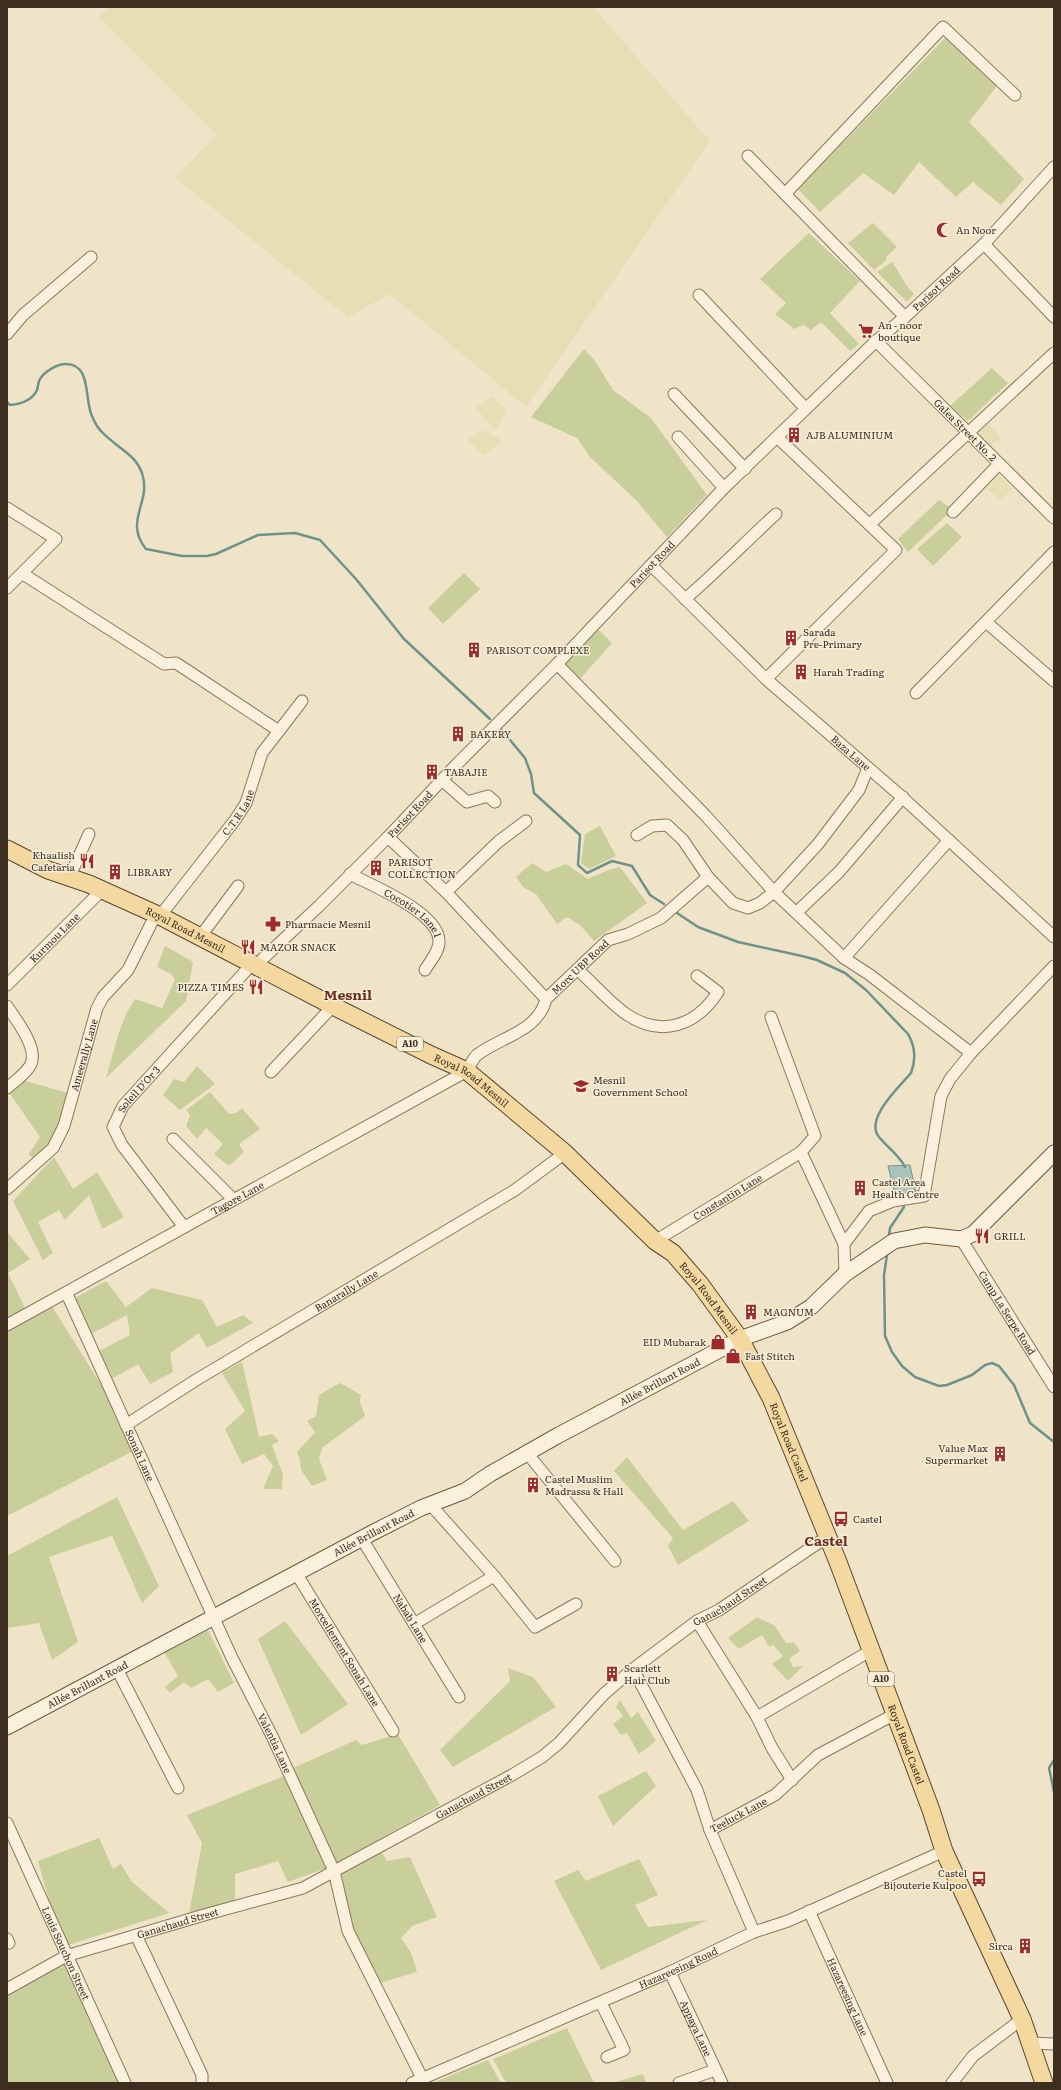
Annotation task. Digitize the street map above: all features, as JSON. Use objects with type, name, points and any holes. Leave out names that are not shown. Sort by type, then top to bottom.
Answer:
[{"type":"main road","name":"Royal Road Mesnil","points":[[7,849],[69,878],[102,890],[158,915],[333,1006],[467,1070],[564,1153],[655,1241],[673,1253],[696,1279],[740,1339]]},
{"type":"main road","points":[[961,1239],[980,1229],[1054,1153]]},
{"type":"main road","name":"Allée Brillant Road","points":[[7,1727],[296,1573],[430,1504],[465,1491],[490,1474],[740,1339],[787,1322],[811,1307],[846,1274],[894,1241],[925,1235],[961,1239]]},
{"type":"main road","name":"Royal Road Castel","points":[[740,1339],[771,1398],[827,1537],[895,1714],[931,1810],[944,1851],[1022,2020],[1044,2083]]},
{"type":"street","points":[[785,194],[943,27],[1015,95]]},
{"type":"street","points":[[748,156],[905,316]]},
{"type":"street","name":"Parisot Road","points":[[253,965],[319,906],[388,837],[652,566],[724,488],[778,438],[876,341],[984,244],[1054,167]]},
{"type":"street","points":[[984,244],[1054,317]]},
{"type":"street","points":[[7,334],[23,315],[91,257]]},
{"type":"street","points":[[699,295],[806,409]]},
{"type":"street","name":"Galea Street No. 2","points":[[876,341],[1054,518]]},
{"type":"street","points":[[870,524],[969,434],[1054,353]]},
{"type":"street","points":[[674,394],[745,469]]},
{"type":"street","points":[[678,437],[724,488]]},
{"type":"street","points":[[766,679],[896,550],[778,438]]},
{"type":"street","points":[[953,512],[999,464]]},
{"type":"street","points":[[7,508],[56,539],[23,574],[7,588]]},
{"type":"street","points":[[685,599],[740,550],[759,528],[776,514]]},
{"type":"street","points":[[916,693],[1054,552]]},
{"type":"street","name":"Baza Lane","points":[[652,566],[766,679],[902,797],[1054,937]]},
{"type":"street","points":[[23,574],[164,664],[176,663],[279,731]]},
{"type":"street","points":[[986,622],[1054,681]]},
{"type":"street","points":[[557,664],[705,815],[774,892],[797,912],[844,958],[870,974],[971,1053]]},
{"type":"street","name":"C.T.R Lane","points":[[158,915],[235,820],[246,803],[262,753],[302,701]]},
{"type":"street","points":[[637,835],[652,826],[667,825],[683,840],[708,878],[733,903],[748,908],[760,903],[774,892],[840,816],[859,790],[868,768]]},
{"type":"street","points":[[442,780],[467,802],[488,796],[496,802]]},
{"type":"street","points":[[797,912],[839,872],[902,797]]},
{"type":"street","points":[[446,892],[498,842],[526,821]]},
{"type":"street","points":[[69,878],[89,834]]},
{"type":"street","points":[[388,837],[446,892],[546,1000]]},
{"type":"street","points":[[844,958],[949,840]]},
{"type":"street","name":"Cocotier Lane 1","points":[[350,874],[414,908],[436,928],[440,940],[439,947],[425,970]]},
{"type":"street","name":"Morc UBP Road","points":[[467,1070],[476,1055],[516,1034],[532,1022],[544,1009],[546,1000],[608,940],[628,934],[661,918],[708,878]]},
{"type":"street","points":[[200,937],[238,886]]},
{"type":"street","name":"Kurmou Lane","points":[[7,985],[102,890]]},
{"type":"street","name":"Ameerally Lane","points":[[7,1189],[53,1148],[64,1126],[97,1008],[103,997],[128,970],[158,915]]},
{"type":"street","name":"Soleil D'Or 3","points":[[184,1227],[122,1145],[112,1127],[123,1106],[253,965]]},
{"type":"street","points":[[844,1244],[869,1210],[892,1201],[922,1198],[924,1194],[941,1096],[950,1079],[971,1053],[1054,966]]},
{"type":"street","points":[[578,970],[626,1013],[644,1024],[670,1028],[691,1020],[711,1002],[718,992],[697,976]]},
{"type":"street","points":[[7,1006],[19,1022],[33,1054],[30,1065],[7,1088]]},
{"type":"street","points":[[271,1072],[333,1006]]},
{"type":"street","name":"Constantin Lane","points":[[655,1241],[801,1152],[815,1136],[770,1017]]},
{"type":"street","name":"Tagore Lane","points":[[7,1325],[67,1294],[233,1199],[467,1070]]},
{"type":"street","points":[[173,1140],[233,1199]]},
{"type":"street","points":[[801,1152],[844,1244],[846,1274]]},
{"type":"street","name":"Banarally Lane","points":[[126,1425],[196,1380],[515,1190],[564,1153]]},
{"type":"street","name":"Camp La Serpe Road","points":[[961,1239],[1054,1387]]},
{"type":"street","name":"Sonah Lane","points":[[67,1294],[214,1618]]},
{"type":"street","points":[[527,1454],[615,1561]]},
{"type":"street","points":[[430,1504],[494,1576],[535,1627],[576,1604]]},
{"type":"street","name":"Ganachaud Street","points":[[7,1989],[66,1956],[303,1888],[542,1758],[559,1743],[604,1694],[633,1669],[697,1621],[719,1610],[827,1537]]},
{"type":"street","name":"Nabab Lane","points":[[362,1539],[459,1697]]},
{"type":"street","name":"Morcellement Sonah Lane","points":[[296,1573],[393,1731]]},
{"type":"street","points":[[414,1624],[494,1576]]},
{"type":"street","name":"Valentia Lane","points":[[214,1618],[232,1658],[272,1736],[334,1870],[348,1931],[422,2078]]},
{"type":"street","points":[[697,1621],[757,1718],[772,1748],[792,1780]]},
{"type":"street","points":[[757,1718],[870,1651]]},
{"type":"street","points":[[117,1669],[178,1788]]},
{"type":"street","name":"Teeluck Lane","points":[[633,1669],[697,1790],[710,1830],[775,1795],[818,1755],[895,1714]]},
{"type":"street","name":"Louis Souchon Street","points":[[7,1823],[66,1956],[125,2083]]},
{"type":"street","points":[[710,1830],[754,1932]]},
{"type":"street","name":"Hazareesing Road","points":[[412,2083],[601,2003],[754,1932],[788,1921],[944,1851]]},
{"type":"street","name":"Hazareesing Lane","points":[[809,1911],[887,2083]]},
{"type":"street","points":[[136,1935],[202,2075],[202,2083]]},
{"type":"street","name":"Appaya Lane","points":[[670,1972],[722,2083]]},
{"type":"street","points":[[601,2003],[624,2050],[607,2057]]},
{"type":"street","points":[[952,2083],[973,2056],[1022,2020]]},
{"type":"street","points":[[1031,2043],[1054,2044]]},
{"type":"street","points":[[679,2083],[715,2070]]},
{"type":"shaded area","points":[[111,7],[593,7],[710,141],[526,407],[390,294],[348,317],[175,178],[217,134],[98,17]]},
{"type":"shaded area","points":[[492,396],[506,410],[496,431],[476,408]]},
{"type":"shaded area","points":[[985,421],[1001,438],[987,448],[972,434]]},
{"type":"shaded area","points":[[483,430],[503,440],[483,456],[467,439]]},
{"type":"shaded area","points":[[996,472],[1013,488],[1001,500],[983,486]]},
{"type":"green space","points":[[945,38],[997,86],[969,122],[1024,179],[1001,205],[973,182],[956,197],[919,162],[894,195],[863,173],[820,212],[798,189]]},
{"type":"green space","points":[[873,223],[897,247],[886,257],[887,260],[874,270],[848,243]]},
{"type":"green space","points":[[809,233],[860,281],[830,313],[859,344],[850,351],[821,322],[811,330],[804,325],[794,329],[775,314],[786,303],[760,279]]},
{"type":"green space","points":[[892,262],[914,294],[907,302],[877,272]]},
{"type":"green space","points":[[584,349],[595,361],[613,390],[651,418],[707,495],[667,537],[637,501],[590,457],[577,438],[531,417]]},
{"type":"green space","points":[[992,368],[1008,383],[968,421],[950,406]]},
{"type":"green space","points":[[939,500],[953,509],[908,552],[898,539]]},
{"type":"green space","points":[[947,523],[962,537],[933,566],[917,549]]},
{"type":"green space","points":[[464,573],[480,589],[443,624],[428,608]]},
{"type":"green space","points":[[598,629],[612,643],[579,680],[560,664]]},
{"type":"green space","points":[[600,826],[616,856],[589,869],[581,863],[585,834]]},
{"type":"green space","points":[[532,863],[546,872],[566,864],[588,879],[608,870],[620,867],[647,903],[594,941],[580,925],[567,917],[557,924],[536,894],[523,887],[516,877]]},
{"type":"green space","points":[[165,946],[193,962],[186,1001],[106,1078],[121,1027],[129,1008],[135,999],[162,1008],[175,980],[171,974],[157,967]]},
{"type":"green space","points":[[197,1066],[215,1084],[180,1110],[163,1095],[174,1079],[184,1082]]},
{"type":"green space","points":[[22,1080],[68,1093],[54,1135],[35,1161],[29,1154],[40,1137],[8,1091]]},
{"type":"green space","points":[[210,1092],[229,1114],[236,1113],[242,1108],[260,1129],[239,1144],[244,1152],[229,1166],[214,1154],[223,1144],[206,1128],[197,1139],[186,1126],[190,1115],[186,1110]]},
{"type":"green space","points":[[54,1157],[73,1189],[97,1172],[124,1217],[102,1229],[89,1195],[65,1220],[59,1210],[38,1222],[53,1253],[43,1260],[13,1201]]},
{"type":"green space","points":[[7,1232],[30,1259],[8,1273],[25,1308],[7,1321]]},
{"type":"green space","points":[[106,1281],[126,1307],[152,1288],[202,1300],[217,1327],[243,1315],[253,1323],[207,1348],[199,1333],[170,1353],[173,1372],[150,1384],[138,1364],[113,1378],[99,1351],[130,1335],[127,1315],[91,1334],[73,1299]]},
{"type":"green space","points":[[50,1303],[125,1423],[135,1450],[7,1516],[7,1326]]},
{"type":"green space","points":[[242,1361],[259,1437],[272,1434],[279,1441],[272,1445],[283,1475],[282,1489],[263,1489],[273,1466],[264,1454],[242,1464],[225,1429],[245,1411],[222,1373]]},
{"type":"green space","points":[[340,1383],[361,1395],[360,1402],[365,1416],[322,1448],[319,1459],[327,1480],[312,1486],[301,1470],[297,1452],[315,1432],[307,1421],[316,1416],[319,1395]]},
{"type":"green space","points":[[627,1457],[683,1530],[733,1501],[749,1521],[678,1565],[668,1546],[673,1538],[614,1471]]},
{"type":"green space","points":[[117,1497],[159,1586],[142,1603],[112,1536],[49,1557],[78,1642],[52,1660],[39,1623],[7,1628],[7,1556]]},
{"type":"green space","points":[[757,1617],[775,1626],[786,1643],[794,1642],[800,1651],[789,1659],[793,1667],[803,1666],[788,1681],[772,1664],[783,1656],[773,1645],[769,1647],[762,1635],[739,1649],[728,1638]]},
{"type":"green space","points":[[285,1621],[348,1704],[301,1735],[258,1639]]},
{"type":"green space","points":[[208,1630],[234,1683],[218,1692],[208,1679],[191,1688],[184,1682],[170,1693],[165,1687],[178,1676],[163,1650]]},
{"type":"green space","points":[[508,1668],[533,1677],[556,1707],[453,1767],[440,1750],[510,1681]]},
{"type":"green space","points":[[620,1700],[631,1718],[638,1712],[656,1741],[639,1754],[627,1733],[621,1735],[613,1724],[623,1716],[616,1707]]},
{"type":"green space","points":[[398,1734],[440,1805],[332,1866],[288,1882],[278,1861],[235,1874],[235,1901],[189,1914],[202,1843],[187,1815],[289,1774],[293,1768],[356,1740],[362,1745]]},
{"type":"green space","points":[[646,1771],[656,1786],[613,1826],[598,1796]]},
{"type":"green space","points":[[99,1838],[113,1869],[121,1864],[132,1882],[169,1913],[62,1947],[38,1861]]},
{"type":"green space","points":[[381,1851],[387,1861],[410,1857],[437,1917],[412,1926],[401,1938],[411,1953],[417,1972],[380,1983],[353,1933],[339,1875]]},
{"type":"green space","points":[[639,1859],[658,1895],[635,1905],[648,1927],[707,1920],[601,1970],[554,1881],[578,1870],[586,1881]]},
{"type":"green space","points":[[64,1964],[120,2083],[7,2083],[7,1992]]},
{"type":"green space","points":[[567,2028],[594,2083],[506,2083],[493,2059]]},
{"type":"green space","points":[[488,2060],[501,2083],[432,2083]]},
{"type":"green space","points":[[643,2074],[646,2083],[612,2083]]},
{"type":"water","points":[[910,1165],[916,1193],[895,1194],[888,1166]]},
{"type":"waterway","points":[[7,402],[10,405],[26,401],[35,394],[39,381],[47,372],[62,364],[74,366],[80,370],[84,376],[90,409],[97,426],[107,437],[126,452],[136,462],[140,469],[144,486],[137,521],[137,530],[146,549],[182,556],[207,556],[216,554],[258,535],[295,533],[320,540],[356,579],[404,639],[490,719]]},
{"type":"waterway","points":[[501,729],[525,758],[531,774],[534,793],[580,835],[578,865],[587,873],[612,861],[632,866],[650,895],[664,904]]},
{"type":"waterway","points":[[677,913],[698,927],[738,942],[817,960],[845,973],[866,990],[908,1034],[914,1053],[914,1063],[911,1073],[885,1103],[876,1121],[876,1130],[879,1137],[897,1155],[905,1167]]},
{"type":"waterway","points":[[889,1235],[890,1228],[904,1207]]},
{"type":"waterway","points":[[887,1255],[884,1275],[885,1336],[892,1352],[902,1366],[915,1377],[939,1386],[947,1385],[972,1375],[985,1365],[992,1363],[999,1366],[1014,1385],[1030,1423],[1054,1442]]},
{"type":"waterway","points":[[1054,1760],[1049,1768],[1054,1792]]},
{"type":"place","name":"An Noor","points":[[944,230]]},
{"type":"place","name":"An - noor boutique","points":[[866,331]]},
{"type":"place","name":"AJB ALUMINIUM","points":[[794,435]]},
{"type":"place","name":"Sarada Pre-Primary","points":[[791,638]]},
{"type":"place","name":"PARISOT COMPLEXE","points":[[474,650]]},
{"type":"place","name":"Harah Trading","points":[[801,672]]},
{"type":"place","name":"BAKERY","points":[[458,734]]},
{"type":"place","name":"TABAJIE","points":[[432,772]]},
{"type":"place","name":"Khaalish Cafetaria","points":[[87,861]]},
{"type":"place","name":"PARISOT COLLECTION","points":[[376,868]]},
{"type":"place","name":"LIBRARY","points":[[115,872]]},
{"type":"place","name":"Pharmacie Mesnil","points":[[273,924]]},
{"type":"place","name":"MAZOR SNACK","points":[[248,947]]},
{"type":"place","name":"PIZZA TIMES","points":[[256,987]]},
{"type":"place","name":"Mesnil Government School","points":[[581,1086]]},
{"type":"place","name":"Castel Area Health Centre","points":[[860,1188]]},
{"type":"place","name":"GRILL","points":[[982,1236]]},
{"type":"place","name":"MAGNUM","points":[[751,1312]]},
{"type":"place","name":"EID Mubarak","points":[[718,1342]]},
{"type":"place","name":"Fast Stitch","points":[[733,1356]]},
{"type":"place","name":"Value Max Supermarket","points":[[1000,1454]]},
{"type":"place","name":"Castel Muslim Madrassa & Hall","points":[[533,1485]]},
{"type":"place","name":"Castel","points":[[841,1519]]},
{"type":"place","name":"Scarlett Hair Club","points":[[612,1674]]},
{"type":"place","name":"Castel Bijouterie Kulpoo","points":[[979,1879]]},
{"type":"place","name":"Sirca","points":[[1025,1946]]},
{"type":"district","name":"Mesnil","points":[[348,995]]},
{"type":"district","name":"Castel","points":[[826,1541]]}]
